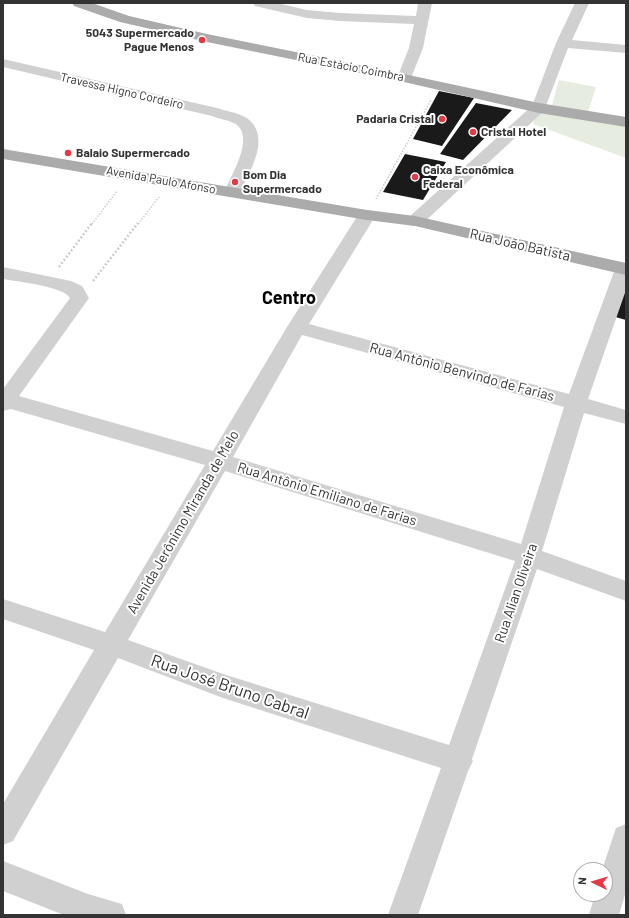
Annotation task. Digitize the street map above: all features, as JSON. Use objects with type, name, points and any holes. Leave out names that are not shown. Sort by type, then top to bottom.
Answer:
[{"type":"main road","name":"Rua Estàcio Coimbra","points":[[79,3],[125,19],[162,29],[439,85],[539,108],[626,122]]},
{"type":"main road","name":"Avenida Paulo Afonso","points":[[3,154],[367,215],[415,221]]},
{"type":"main road","name":"Rua João Batista","points":[[415,221],[625,269]]},
{"type":"street","points":[[260,3],[307,14],[340,17],[421,20]]},
{"type":"street","points":[[404,78],[416,48],[425,3]]},
{"type":"street","points":[[415,221],[539,108],[563,43],[582,3]]},
{"type":"street","points":[[563,43],[626,50]]},
{"type":"street","name":"Travessa Higno Cordeiro","points":[[3,63],[217,113],[240,121],[249,128],[252,138],[250,151],[232,192]]},
{"type":"street","name":"Avenida Jerônimo Miranda de Melo","points":[[3,831],[298,327],[367,215]]},
{"type":"street","name":"Rua Alian Oliveira","points":[[403,915],[459,761],[529,556],[576,404],[625,269]]},
{"type":"street","points":[[3,273],[64,285],[75,290],[80,298],[4,401]]},
{"type":"street","name":"Rua Antônio Benvindo de Farias","points":[[298,327],[626,417]]},
{"type":"street","name":"Rua Antônio Emiliano de Farias","points":[[4,401],[219,461],[529,556],[626,590]]},
{"type":"street","name":"Rua José Bruno Cabral","points":[[3,609],[111,645],[223,686],[459,761]]},
{"type":"street","points":[[604,915],[626,838]]},
{"type":"street","points":[[3,876],[88,909],[110,915]]},
{"type":"path","points":[[367,215],[439,85]]},
{"type":"path","points":[[48,282],[129,175]]},
{"type":"path","points":[[80,298],[172,182]]},
{"type":"shaded area","points":[[559,80],[596,87],[588,112],[552,105]]},
{"type":"shaded area","points":[[539,109],[626,125],[626,158],[533,124]]},
{"type":"building","name":"Padaria Cristal","points":[[439,91],[474,98],[442,146],[413,139]]},
{"type":"building","name":"Cristal Hotel","points":[[476,103],[512,110],[463,160],[440,154]]},
{"type":"building","name":"Caixa Econômica Federal","points":[[405,154],[446,162],[423,200],[383,192]]},
{"type":"building","points":[[626,273],[626,320],[612,316]]},
{"type":"place","name":"5043 Supermercado Pague Menos","points":[[202,40]]},
{"type":"place","name":"Padaria Cristal","points":[[442,119]]},
{"type":"place","name":"Cristal Hotel","points":[[473,132]]},
{"type":"place","name":"Balaio Supermercado","points":[[68,153]]},
{"type":"place","name":"Caixa Econômica Federal","points":[[415,177]]},
{"type":"place","name":"Bom Dia Supermercado","points":[[235,182]]},
{"type":"district","name":"Centro","points":[[289,298]]}]
